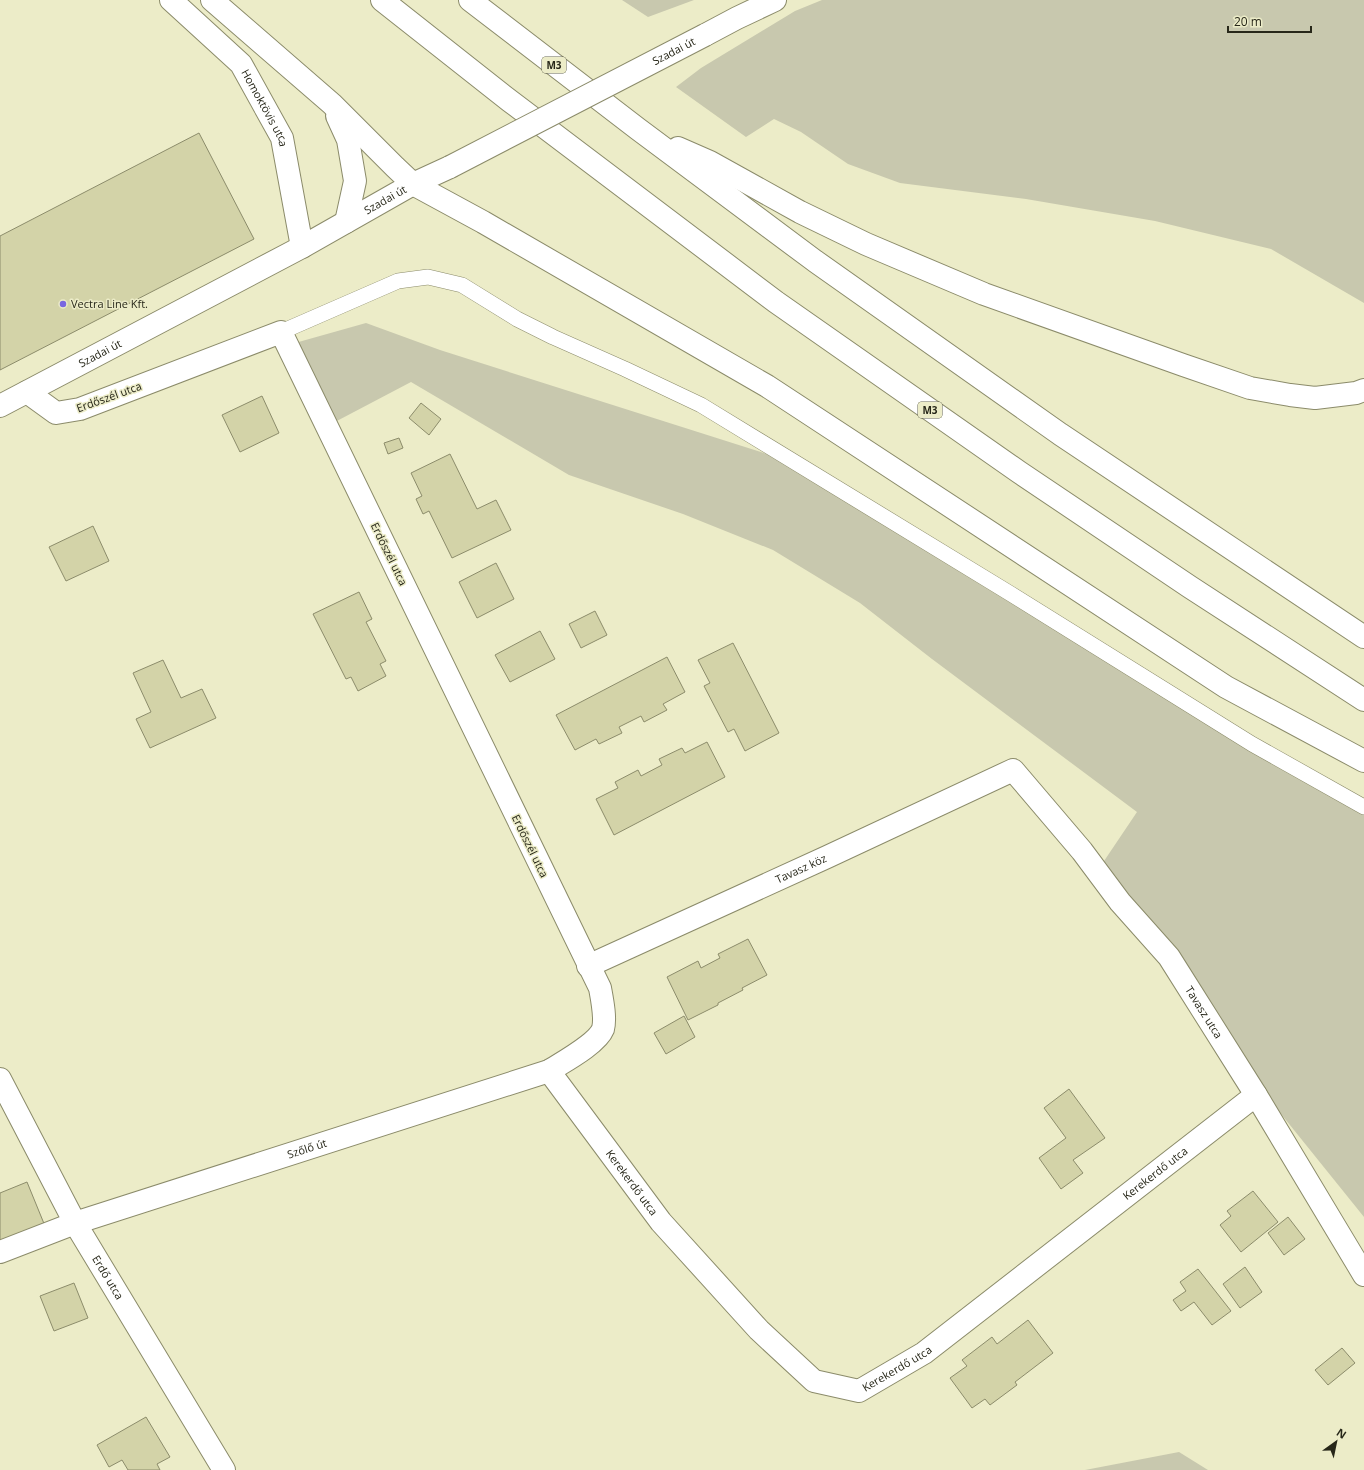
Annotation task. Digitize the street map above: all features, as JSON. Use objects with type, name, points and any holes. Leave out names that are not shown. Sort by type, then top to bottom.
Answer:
[{"type":"main road","name":"Homoktövis utca","points":[[171,0],[241,64],[282,138],[302,247]]},
{"type":"main road","points":[[212,0],[332,104],[395,168],[413,184],[767,386],[1226,687],[1364,761]]},
{"type":"main road","name":"M3","points":[[382,0],[510,101],[776,302],[1019,472],[1190,587],[1364,700]]},
{"type":"main road","name":"M3","points":[[470,0],[638,129],[815,261],[1060,434],[1364,637]]},
{"type":"main road","name":"Szadai út","points":[[0,406],[302,247],[413,184],[450,167],[774,0]]},
{"type":"main road","points":[[332,104],[348,140],[354,181],[346,222]]},
{"type":"main road","points":[[638,129],[710,162],[800,212],[866,244],[984,294],[1250,388],[1315,398],[1356,393],[1364,390]]},
{"type":"main road","name":"Erdőszél utca","points":[[27,392],[56,413],[80,409],[281,332],[600,988],[604,1008],[602,1029]]},
{"type":"main road","name":"Tavasz köz","points":[[588,966],[1013,770]]},
{"type":"main road","name":"Tavasz utca","points":[[1013,770],[1082,851],[1120,902],[1169,958],[1256,1095],[1364,1275]]},
{"type":"main road","name":"Szőlő út","points":[[0,1252],[75,1223],[549,1071],[580,1052],[593,1041],[602,1029]]},
{"type":"main road","name":"Kerekerdő utca","points":[[549,1071],[661,1222],[759,1330],[814,1381],[859,1391],[924,1353],[1256,1095]]},
{"type":"main road","name":"Erdő utca","points":[[0,1079],[75,1223],[224,1470]]},
{"type":"lane","points":[[281,332],[398,281],[428,277],[462,285],[523,322],[701,405],[1012,594],[1252,744],[1364,807]]},
{"type":"green space","points":[[622,0],[694,0],[648,17]]},
{"type":"green space","points":[[822,0],[1364,0],[1364,303],[1271,249],[1155,221],[1026,199],[900,183],[848,164],[801,132],[774,119],[746,137],[676,87],[701,68],[795,11]]},
{"type":"green space","points":[[366,323],[440,350],[770,455],[1229,736],[1364,815],[1364,1217],[1253,1079],[1100,867],[1137,812],[932,659],[860,603],[773,550],[683,514],[569,475],[411,382],[333,423],[295,343]]},
{"type":"green space","points":[[1179,1452],[1208,1470],[1085,1470]]},
{"type":"building","name":"Vectra Line Kft.","points":[[199,133],[254,239],[0,370],[0,236]]},
{"type":"building","points":[[262,396],[279,433],[240,452],[222,415]]},
{"type":"building","points":[[421,403],[441,419],[429,435],[409,418]]},
{"type":"building","points":[[399,438],[403,448],[388,454],[384,443]]},
{"type":"building","points":[[450,454],[477,509],[496,500],[511,530],[452,558],[429,511],[423,514],[416,499],[422,496],[411,473]]},
{"type":"building","points":[[93,526],[109,561],[66,581],[49,547]]},
{"type":"building","points":[[496,563],[514,599],[477,618],[459,582]]},
{"type":"building","points":[[359,592],[372,619],[366,622],[386,661],[380,664],[386,676],[358,691],[351,677],[346,679],[313,614]]},
{"type":"building","points":[[595,611],[607,635],[581,648],[569,624]]},
{"type":"building","points":[[540,631],[555,659],[510,682],[495,655]]},
{"type":"building","points":[[733,643],[779,733],[745,751],[734,729],[728,732],[704,686],[710,683],[698,660]]},
{"type":"building","points":[[667,657],[685,692],[663,704],[667,710],[644,722],[641,716],[619,727],[622,733],[599,744],[596,739],[575,750],[556,715]]},
{"type":"building","points":[[163,660],[181,698],[202,689],[216,718],[150,748],[136,719],[151,712],[133,673]]},
{"type":"building","points":[[707,742],[725,777],[614,835],[596,799],[618,788],[615,782],[638,770],[641,776],[662,765],[659,759],[682,748],[685,753]]},
{"type":"building","points":[[748,939],[767,975],[742,988],[743,990],[718,1003],[718,1005],[688,1020],[667,977],[698,961],[701,968],[720,958],[718,954]]},
{"type":"building","points":[[684,1016],[695,1037],[666,1054],[654,1033]]},
{"type":"building","points":[[1069,1089],[1105,1138],[1073,1160],[1083,1173],[1061,1189],[1039,1158],[1066,1138],[1044,1108]]},
{"type":"building","points":[[27,1182],[45,1226],[2,1244],[0,1240],[0,1193]]},
{"type":"building","points":[[1253,1191],[1278,1222],[1241,1252],[1220,1225],[1231,1216],[1227,1211]]},
{"type":"building","points":[[1288,1217],[1305,1239],[1284,1255],[1268,1233]]},
{"type":"building","points":[[1245,1267],[1262,1292],[1240,1308],[1223,1284]]},
{"type":"building","points":[[1198,1269],[1231,1311],[1212,1325],[1194,1302],[1181,1311],[1173,1300],[1186,1291],[1180,1282]]},
{"type":"building","points":[[74,1283],[88,1318],[54,1331],[40,1296]]},
{"type":"building","points":[[1028,1320],[1053,1353],[1015,1382],[1017,1385],[990,1405],[985,1399],[972,1408],[950,1378],[967,1366],[962,1360],[992,1337],[997,1344]]},
{"type":"building","points":[[1342,1348],[1355,1363],[1328,1385],[1315,1370]]},
{"type":"building","points":[[146,1417],[170,1457],[157,1464],[160,1470],[128,1470],[122,1460],[109,1467],[97,1445]]},
{"type":"place","name":"Vectra Line Kft.","points":[[63,304]]}]
